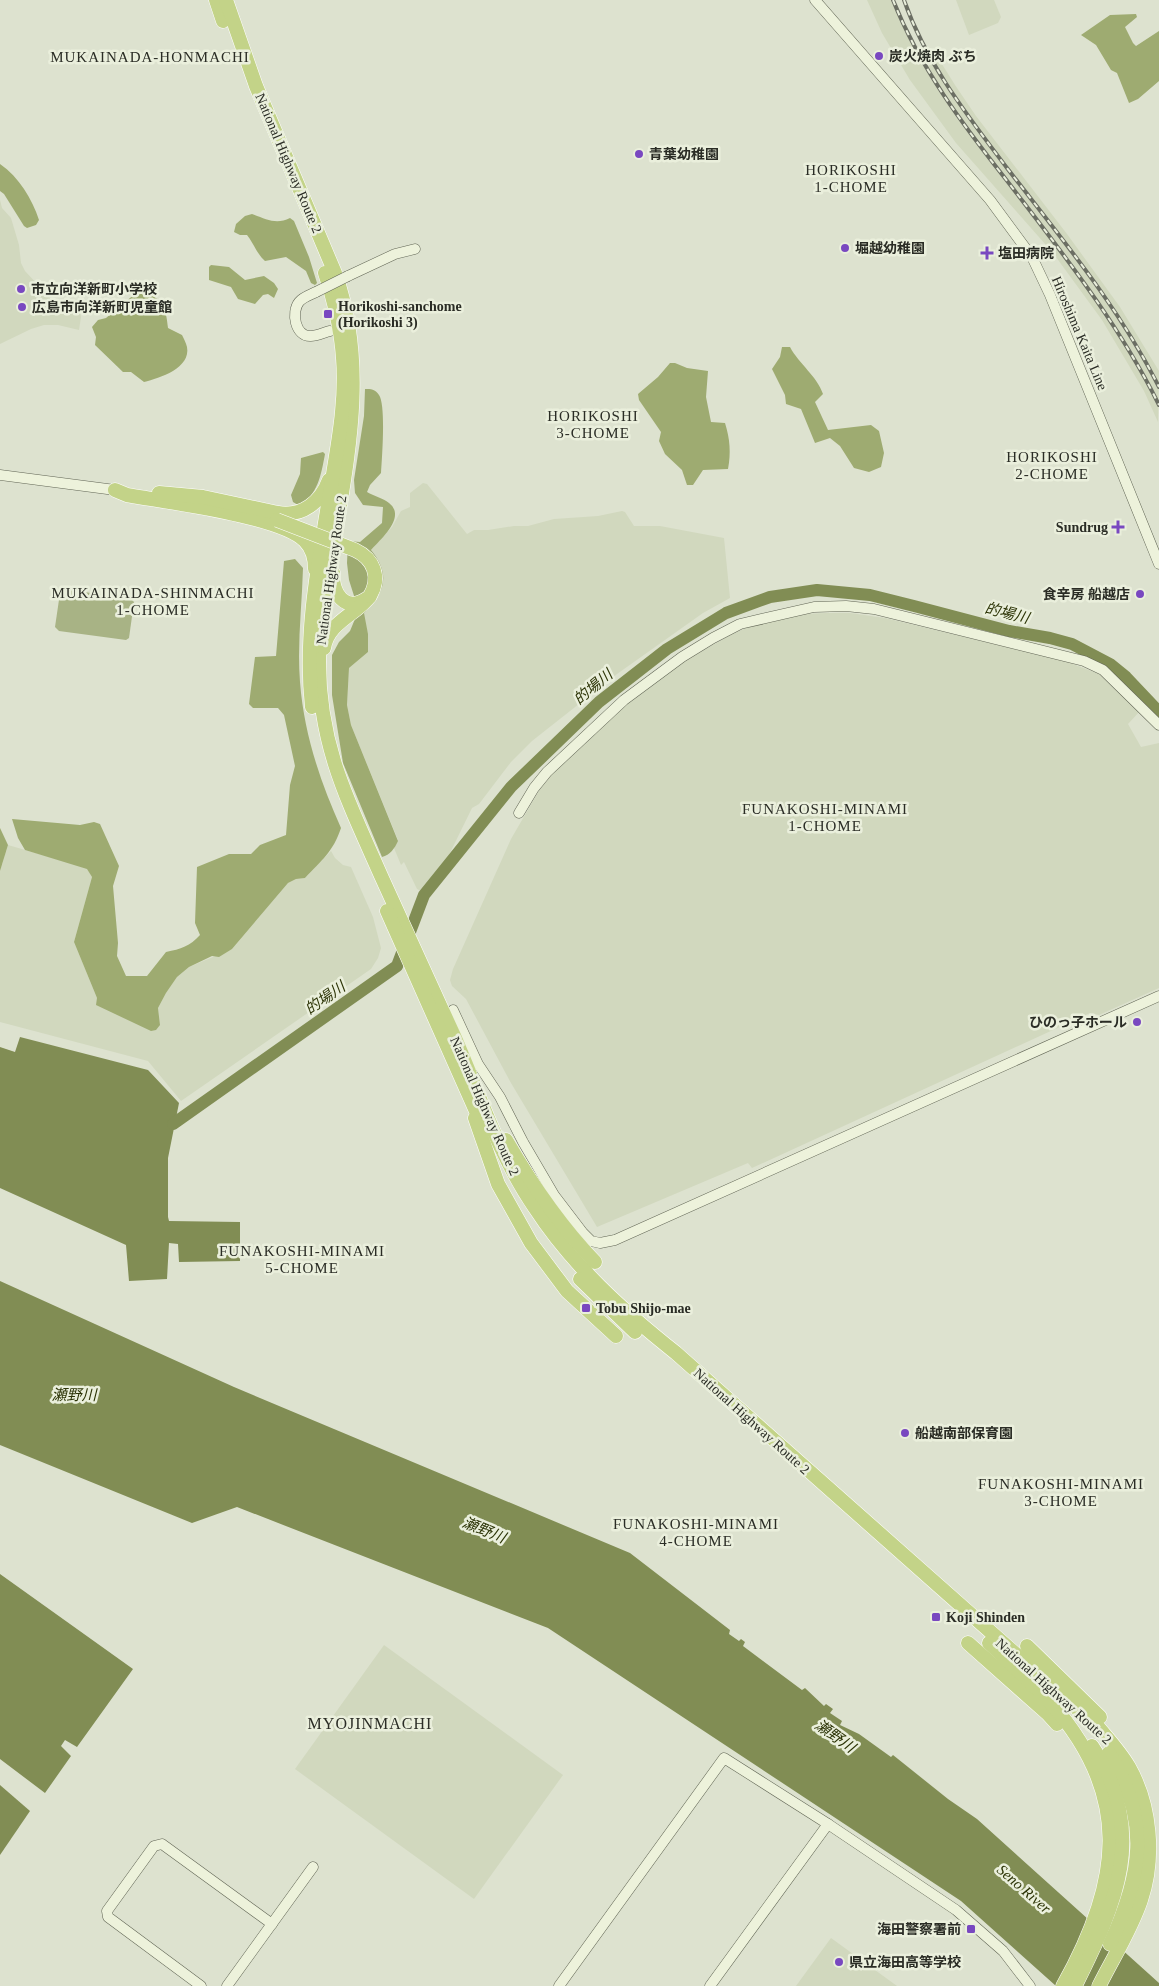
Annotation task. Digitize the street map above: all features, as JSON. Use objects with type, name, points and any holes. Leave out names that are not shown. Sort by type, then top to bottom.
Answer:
[{"type":"highway","name":"National Highway Route 2","points":[[216,0],[251,98],[325,274],[339,327],[344,380],[340,434],[314,602],[310,647],[311,694],[318,739],[331,782],[358,835],[466,1076],[511,1187],[526,1213],[564,1261],[639,1329],[668,1359],[1053,1697],[1069,1715],[1097,1754],[1118,1777]]},
{"type":"highway","name":"National Highway Route 2","points":[[226,0],[256,86],[335,273],[348,318],[353,364],[353,394],[350,431],[320,632],[320,691],[326,734],[358,835]]},
{"type":"highway","points":[[333,300],[334,322],[330,331],[335,335],[343,358]]},
{"type":"highway","points":[[116,490],[203,497],[278,513],[296,513],[316,502],[327,486],[340,434]]},
{"type":"highway","points":[[116,490],[225,507],[276,520],[355,550],[365,556],[373,565],[376,583],[370,596],[358,609],[332,628],[324,642],[322,661],[326,734]]},
{"type":"highway","points":[[116,490],[128,495],[249,518],[281,528],[302,538],[309,546],[315,560],[310,647]]},
{"type":"highway","points":[[340,502],[333,576],[336,591],[343,601],[348,604],[359,604],[370,596]]},
{"type":"highway","points":[[480,1108],[507,1142],[544,1198],[584,1250],[596,1262]]},
{"type":"highway","points":[[480,1108],[498,1184],[530,1243],[567,1291],[616,1336]]},
{"type":"highway","name":"National Highway Route 2","points":[[639,1329],[676,1353],[1072,1705],[1109,1753],[1118,1777]]},
{"type":"highway","points":[[968,1643],[1048,1714],[1076,1746],[1118,1777],[1134,1810],[1137,1832],[1137,1857],[1131,1894],[1075,1986]]},
{"type":"highway","points":[[1027,1646],[1115,1733],[1126,1748],[1108,1819],[1110,1838],[1107,1877],[1110,1929],[1099,1986]]},
{"type":"highway","points":[[1063,1986],[1074,1966],[1110,1929]]},
{"type":"highway","points":[[1089,1986],[1110,1929]]},
{"type":"street","name":"Hiroshima Kaita Line","points":[[815,0],[990,200],[1032,257],[1050,295],[1159,564]]},
{"type":"street","points":[[330,331],[311,336],[305,335],[298,327],[295,314],[298,303],[303,298],[395,254],[415,249]]},
{"type":"street","points":[[0,475],[116,490]]},
{"type":"street","points":[[519,813],[534,788],[547,772],[624,700],[682,657],[740,624],[814,607],[846,606],[874,609],[1084,661],[1103,670],[1159,725]]},
{"type":"street","points":[[453,1010],[478,1064],[500,1097],[554,1195],[583,1233],[591,1241],[600,1243],[615,1240],[1159,996]]},
{"type":"street","points":[[559,1986],[724,1758],[828,1824],[956,1910],[1003,1951],[1030,1986]]},
{"type":"street","points":[[710,1986],[828,1824]]},
{"type":"street","points":[[201,1986],[108,1917],[107,1911],[154,1846],[162,1844],[272,1924]]},
{"type":"street","points":[[227,1986],[313,1867]]},
{"type":"shaded area","points":[[867,0],[893,0],[912,43],[926,67],[940,61],[976,116],[1067,234],[1120,307],[1159,371],[1158,422],[1144,391],[1102,320],[1053,253],[956,143],[910,80],[882,33]]},
{"type":"shaded area","points":[[956,0],[994,0],[1001,17],[998,23],[969,35]]},
{"type":"shaded area","points":[[1136,14],[1137,17],[1125,27],[1136,46],[1159,31],[1159,81],[1138,99],[1129,103],[1117,73],[1111,70],[1096,45],[1081,35],[1110,15]]},
{"type":"shaded area","points":[[0,164],[13,175],[29,196],[39,220],[36,225],[27,228],[24,226],[4,194],[0,191]]},
{"type":"shaded area","name":"市立向洋新町小学校","points":[[0,200],[2,208],[11,218],[19,245],[21,263],[25,271],[63,312],[79,308],[81,317],[79,330],[58,325],[44,325],[0,344]]},
{"type":"shaded area","points":[[252,214],[271,220],[280,221],[290,218],[294,221],[309,257],[317,283],[315,285],[311,283],[306,271],[286,257],[265,261],[247,235],[240,235],[234,232],[236,224],[245,216]]},
{"type":"shaded area","points":[[211,265],[229,267],[245,280],[264,276],[274,283],[278,289],[274,298],[268,294],[263,295],[255,304],[238,299],[231,287],[209,280],[209,267]]},
{"type":"shaded area","points":[[136,293],[152,296],[161,303],[166,314],[168,328],[182,335],[187,347],[184,361],[173,371],[144,382],[131,372],[123,372],[95,345],[96,337],[92,327],[98,320],[106,318]]},
{"type":"shaded area","points":[[782,347],[790,347],[820,388],[823,394],[815,402],[828,430],[871,425],[879,431],[884,453],[881,467],[869,472],[854,468],[840,446],[830,438],[815,443],[801,409],[786,404],[785,395],[772,369],[780,357]]},
{"type":"shaded area","points":[[670,363],[708,371],[706,397],[711,422],[725,423],[728,435],[730,452],[728,469],[703,470],[693,485],[687,485],[682,470],[665,454],[659,441],[661,432],[639,400],[638,394],[658,377]]},
{"type":"shaded area","points":[[365,389],[373,390],[379,395],[383,420],[381,473],[370,485],[367,492],[389,503],[394,509],[395,515],[390,528],[371,550],[381,567],[383,583],[377,598],[364,613],[368,634],[368,652],[349,668],[347,705],[351,725],[398,841],[392,851],[382,857],[343,763],[332,695],[332,655],[339,642],[350,631],[355,619],[355,599],[349,580],[347,563],[348,541],[360,542],[382,523],[383,507],[363,505],[355,493],[354,480],[364,416]]},
{"type":"shaded area","points":[[323,452],[325,454],[318,484],[310,496],[298,505],[293,502],[291,495],[300,474],[301,458]]},
{"type":"shaded area","points":[[423,483],[427,484],[467,534],[474,530],[528,526],[554,519],[598,516],[622,511],[625,512],[634,526],[660,526],[724,538],[730,598],[703,613],[617,674],[532,741],[511,762],[479,804],[472,808],[447,859],[428,890],[423,892],[417,889],[404,862],[401,865],[394,848],[398,840],[351,725],[347,705],[349,668],[368,652],[368,634],[363,613],[370,607],[383,574],[381,565],[371,550],[392,527],[401,511],[410,507],[410,493]]},
{"type":"shaded area","points":[[295,559],[303,568],[299,668],[305,720],[314,757],[326,793],[341,828],[331,850],[322,861],[305,878],[296,879],[288,883],[232,949],[219,957],[212,956],[189,967],[177,977],[158,1008],[160,1025],[156,1030],[151,1031],[96,1005],[97,998],[74,942],[92,877],[87,869],[25,850],[18,838],[12,819],[80,825],[94,822],[100,824],[119,866],[113,886],[118,943],[117,956],[126,976],[147,976],[166,952],[176,950],[193,942],[200,935],[195,923],[197,867],[229,854],[251,854],[260,845],[286,835],[290,785],[295,766],[284,715],[278,708],[253,708],[249,704],[255,657],[276,656],[284,561]]},
{"type":"shaded area","points":[[64,589],[131,599],[134,602],[129,638],[126,640],[59,631],[55,627],[60,593]]},
{"type":"shaded area","points":[[850,613],[885,618],[1065,661],[1099,674],[1118,689],[1140,711],[1128,724],[1141,747],[1159,743],[1159,988],[1099,1015],[1090,1013],[752,1168],[748,1163],[597,1227],[511,1083],[466,999],[452,986],[450,980],[453,969],[511,839],[540,789],[551,775],[626,705],[671,670],[700,652],[734,633],[754,625],[804,614]]},
{"type":"shaded area","points":[[0,828],[8,845],[0,871]]},
{"type":"shaded area","points":[[8,845],[87,868],[92,877],[74,942],[97,998],[160,1025],[158,1008],[177,977],[189,967],[232,949],[288,883],[296,879],[305,878],[331,851],[335,858],[343,865],[351,867],[373,917],[381,948],[378,958],[371,969],[181,1101],[148,1061],[0,1022],[0,871]]},
{"type":"shaded area","points":[[384,1645],[563,1775],[474,1899],[295,1769]]},
{"type":"shaded area","name":"県立海田高等学校","points":[[831,1938],[897,1986],[796,1986]]},
{"type":"water","points":[[20,1037],[148,1070],[179,1103],[168,1158],[169,1221],[240,1222],[240,1261],[179,1262],[178,1244],[169,1243],[167,1279],[129,1281],[126,1245],[0,1188],[0,1047],[15,1052]]},
{"type":"water","name":"瀬野川","points":[[0,1281],[234,1387],[630,1553],[730,1630],[729,1634],[739,1641],[741,1639],[745,1642],[743,1646],[802,1690],[805,1688],[824,1706],[826,1704],[833,1709],[830,1713],[842,1721],[840,1725],[859,1734],[891,1757],[893,1755],[948,1799],[977,1819],[1159,1983],[1159,1986],[1056,1986],[961,1901],[548,1628],[237,1507],[192,1523],[0,1445]]},
{"type":"water","points":[[0,1574],[133,1669],[77,1747],[65,1740],[61,1746],[71,1756],[45,1793],[0,1759]]},
{"type":"water","points":[[0,1785],[30,1811],[0,1855]]},
{"type":"waterway","name":"的場川","points":[[173,1124],[397,966],[424,895],[511,787],[599,702],[667,649],[726,613],[770,597],[817,590],[870,595],[1009,631],[1072,644],[1110,664],[1126,677],[1159,712]]},
{"type":"railway","points":[[893,0],[916,49],[944,95],[1089,290],[1126,346],[1159,405]]},
{"type":"railway","points":[[904,0],[924,45],[949,88],[1108,301],[1143,357],[1159,387]]},
{"type":"place","name":"炭火焼肉 ぶち","points":[[879,56]]},
{"type":"place","name":"青葉幼稚園","points":[[639,154]]},
{"type":"place","name":"堀越幼稚園","points":[[845,248]]},
{"type":"place","name":"塩田病院","points":[[987,253]]},
{"type":"place","name":"市立向洋新町小学校","points":[[21,289]]},
{"type":"place","name":"広島市向洋新町児童館","points":[[22,307]]},
{"type":"place","name":"Horikoshi-sanchome (Horikoshi 3)","points":[[328,314]]},
{"type":"place","name":"Sundrug","points":[[1118,527]]},
{"type":"place","name":"食辛房 船越店","points":[[1140,594]]},
{"type":"place","name":"ひのっ子ホール","points":[[1137,1022]]},
{"type":"place","name":"Tobu Shijo-mae","points":[[586,1308]]},
{"type":"place","name":"船越南部保育園","points":[[905,1433]]},
{"type":"place","name":"Koji Shinden","points":[[936,1617]]},
{"type":"place","name":"海田警察署前","points":[[971,1929]]},
{"type":"place","name":"県立海田高等学校","points":[[839,1962]]},
{"type":"district","name":"MUKAINADA-HONMACHI","points":[[150,57]]},
{"type":"district","name":"HORIKOSHI 1-CHOME","points":[[851,178]]},
{"type":"district","name":"HORIKOSHI 3-CHOME","points":[[593,424]]},
{"type":"district","name":"HORIKOSHI 2-CHOME","points":[[1052,466]]},
{"type":"district","name":"MUKAINADA-SHINMACHI 1-CHOME","points":[[153,602]]},
{"type":"district","name":"FUNAKOSHI-MINAMI 1-CHOME","points":[[825,818]]},
{"type":"district","name":"FUNAKOSHI-MINAMI 5-CHOME","points":[[302,1260]]},
{"type":"district","name":"FUNAKOSHI-MINAMI 3-CHOME","points":[[1061,1492]]},
{"type":"district","name":"FUNAKOSHI-MINAMI 4-CHOME","points":[[696,1532]]},
{"type":"district","name":"MYOJINMACHI","points":[[370,1723]]},
{"type":"water label","name":"Seno River","points":[[1024,1889]]}]
